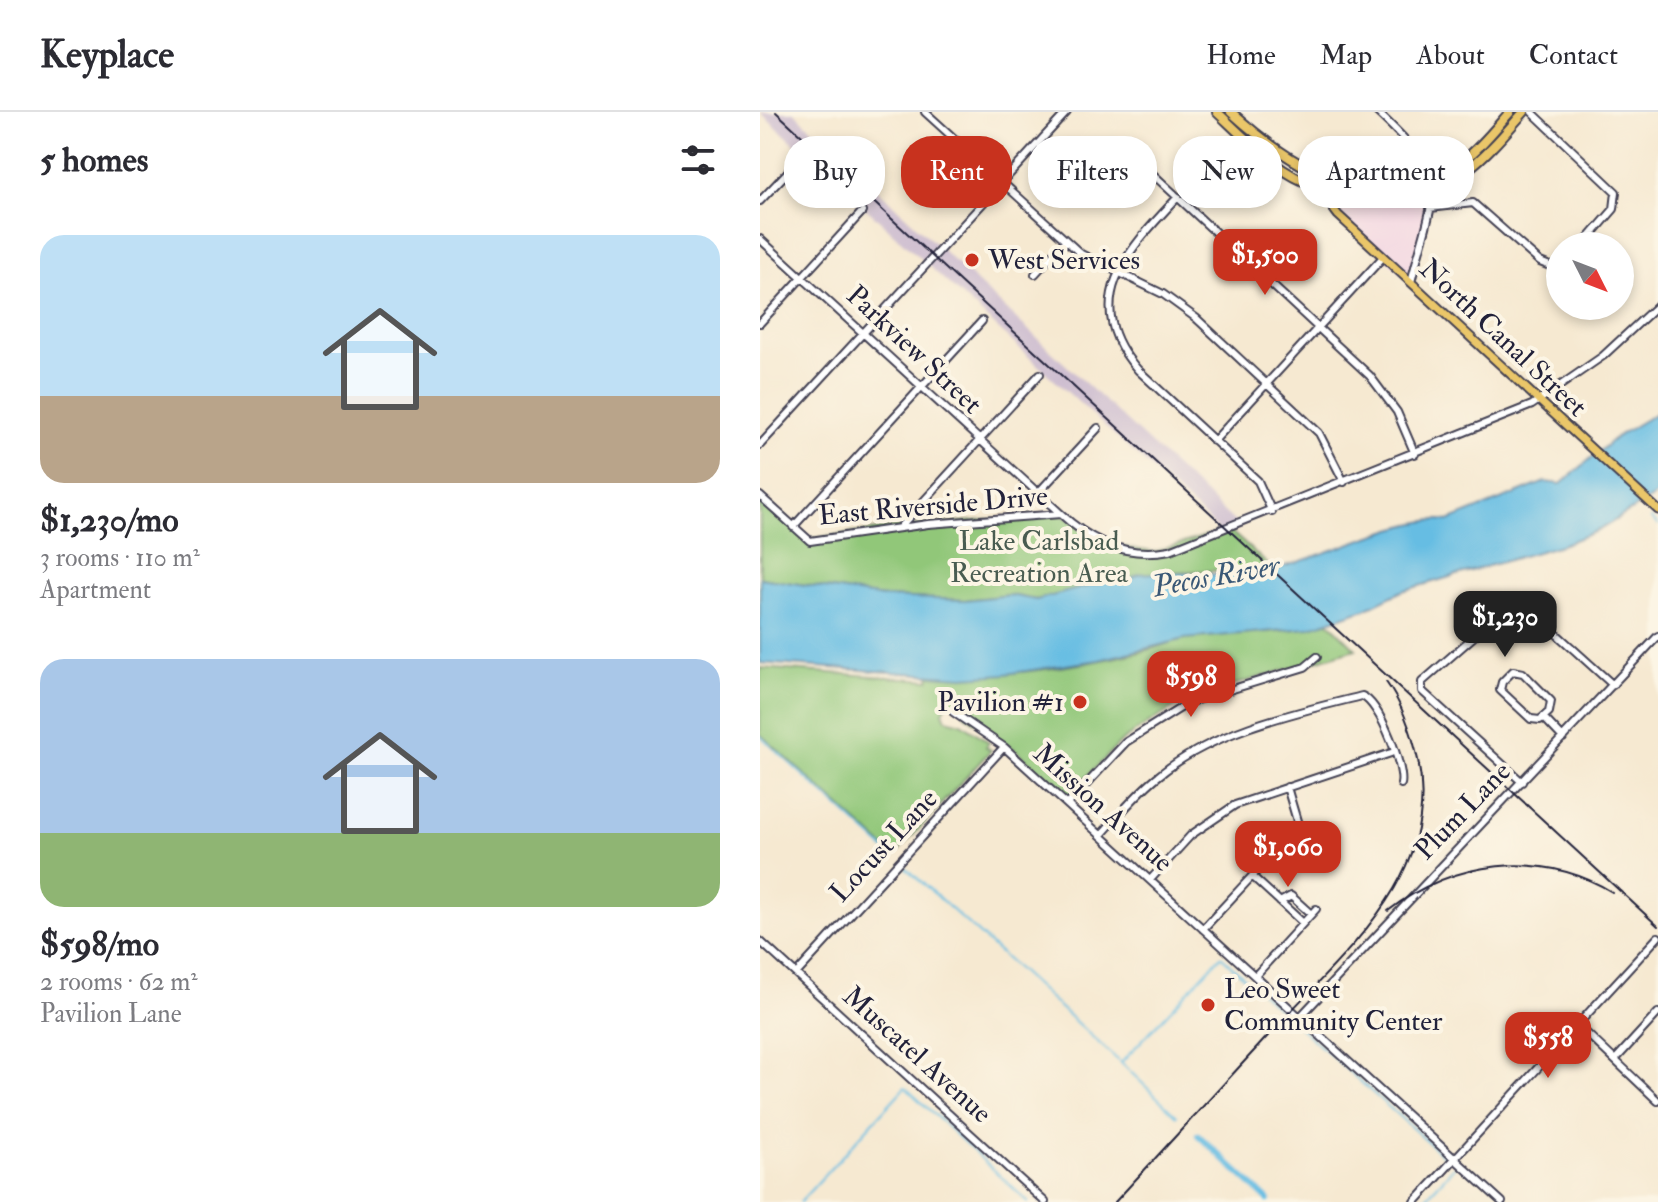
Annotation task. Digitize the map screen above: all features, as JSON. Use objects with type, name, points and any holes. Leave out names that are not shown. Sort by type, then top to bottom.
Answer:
[{"type":"highway","points":[[1217,112],[1273,162],[1298,178]]},
{"type":"highway","points":[[1231,112],[1271,149],[1298,164]]},
{"type":"highway","points":[[1474,151],[1510,112]]},
{"type":"highway","points":[[1474,163],[1524,112]]},
{"type":"main road","name":"North Canal Street","points":[[1334,208],[1334,212],[1657,509]]},
{"type":"street","points":[[925,112],[951,136]]},
{"type":"street","points":[[1377,112],[1402,136]]},
{"type":"street","points":[[1532,112],[1616,192],[1614,209],[1594,232]]},
{"type":"street","points":[[1012,171],[1064,113]]},
{"type":"street","points":[[760,201],[784,176]]},
{"type":"street","points":[[1157,178],[1173,192]]},
{"type":"street","points":[[1012,191],[1092,262],[1178,303],[1319,433],[1344,482]]},
{"type":"street","points":[[1173,202],[1135,243],[1116,273],[1111,313],[1124,354],[1258,481],[1272,512]]},
{"type":"street","points":[[1474,205],[1546,264]]},
{"type":"street","points":[[760,445],[978,208]]},
{"type":"street","points":[[1190,208],[1319,327],[1384,393],[1415,454]]},
{"type":"street","points":[[1411,282],[1430,208]]},
{"type":"street","points":[[760,323],[862,212]]},
{"type":"street","name":"Parkview Street","points":[[760,239],[1061,514]]},
{"type":"street","points":[[1035,274],[1065,241]]},
{"type":"street","points":[[1214,441],[1383,257]]},
{"type":"street","name":"East Riverside Drive","points":[[760,496],[807,539],[822,541],[900,527],[1061,514],[1086,536],[1105,544],[1154,552],[1189,544],[1272,512],[1540,400],[1603,356],[1658,305]]},
{"type":"street","points":[[793,527],[982,321]]},
{"type":"street","points":[[900,527],[1040,374]]},
{"type":"street","points":[[1038,493],[1098,428]]},
{"type":"street","points":[[1522,782],[1422,691],[1422,682],[1512,603],[1520,601],[1613,685]]},
{"type":"street","name":"Plum Lane","points":[[1300,1017],[1658,636]]},
{"type":"street","points":[[1068,804],[1126,742],[1190,702],[1305,667],[1317,657]]},
{"type":"street","points":[[1516,671],[1523,673],[1550,699],[1551,708],[1544,718],[1531,719],[1502,693],[1500,685],[1509,674],[1516,671]]},
{"type":"street","points":[[1101,835],[1159,775],[1202,747],[1355,698],[1370,700],[1386,729],[1391,753],[1400,764],[1401,784]]},
{"type":"street","name":"Mission Avenue","points":[[953,712],[1004,747],[1068,804],[1502,1202]]},
{"type":"street","points":[[1544,718],[1563,738]]},
{"type":"street","name":"Locust Lane","points":[[796,974],[1004,747]]},
{"type":"street","points":[[1150,880],[1191,835],[1242,802],[1379,760],[1391,753]]},
{"type":"street","points":[[1203,929],[1296,826],[1287,787]]},
{"type":"street","points":[[1252,876],[1303,923]]},
{"type":"street","points":[[1255,976],[1314,912],[1291,896],[1280,902]]},
{"type":"street","points":[[1415,1202],[1658,937]]},
{"type":"street","name":"Muscatel Avenue","points":[[760,941],[1045,1202]]},
{"type":"street","points":[[1650,945],[1658,952]]},
{"type":"street","points":[[1615,1060],[1658,1013]]},
{"type":"street","points":[[1578,1025],[1658,1101]]},
{"type":"shaded area","points":[[760,112],[794,112],[820,136],[786,136]]},
{"type":"shaded area","points":[[885,197],[1238,525],[1221,532],[865,208],[885,208]]},
{"type":"shaded area","points":[[1336,208],[1429,208],[1411,282],[1338,215]]},
{"type":"green space","name":"Lake Carlsbad Recreation Area","points":[[760,496],[807,539],[900,527],[1061,514],[1105,544],[1154,552],[1228,529],[1273,569],[1165,572],[1036,600],[1010,595],[965,600],[883,597],[760,578]]},
{"type":"green space","points":[[1328,621],[1356,649],[1189,698],[1124,739],[1067,797],[1017,751],[965,715],[960,704],[948,703],[943,711],[946,719],[962,723],[989,742],[986,747],[991,750],[894,856],[760,734],[760,668],[929,680],[930,675],[982,675],[1059,667],[1136,653],[1189,638],[1277,631]]},
{"type":"water","name":"Pecos River","points":[[1658,412],[1658,494],[1599,530],[1564,544],[1402,591],[1365,609],[1308,628],[1185,639],[1099,660],[963,677],[760,663],[760,578],[883,597],[965,600],[1010,595],[1036,600],[1101,583],[1126,581],[1139,574],[1232,575],[1263,572],[1410,524],[1448,521],[1545,482],[1561,484],[1616,437]]},
{"type":"waterway","points":[[1651,519],[1658,525]]},
{"type":"waterway","points":[[760,736],[893,857]]},
{"type":"waterway","points":[[905,867],[1121,1063]]},
{"type":"waterway","points":[[1177,1116],[1121,1063],[1221,956],[1246,979]]},
{"type":"waterway","points":[[1253,985],[1283,1013]]},
{"type":"waterway","points":[[1289,1018],[1447,1159]]},
{"type":"waterway","points":[[800,1202],[905,1087],[1028,1202]]},
{"type":"waterway","points":[[1198,1135],[1268,1200]]},
{"type":"waterway","points":[[1422,1202],[1454,1167]]},
{"type":"railway","points":[[776,112],[1658,926]]},
{"type":"railway","points":[[1115,1202],[1357,940],[1402,875],[1416,840],[1422,801],[1413,740],[1402,710],[1386,682]]},
{"type":"railway","points":[[1388,911],[1440,880],[1498,866],[1556,870],[1585,878],[1612,892]]},
{"type":"place","name":"West Services","points":[[972,260]]},
{"type":"place","name":"Pavilion #1","points":[[1080,702]]},
{"type":"place","name":"Leo Sweet Community Center","points":[[1208,1005]]}]
